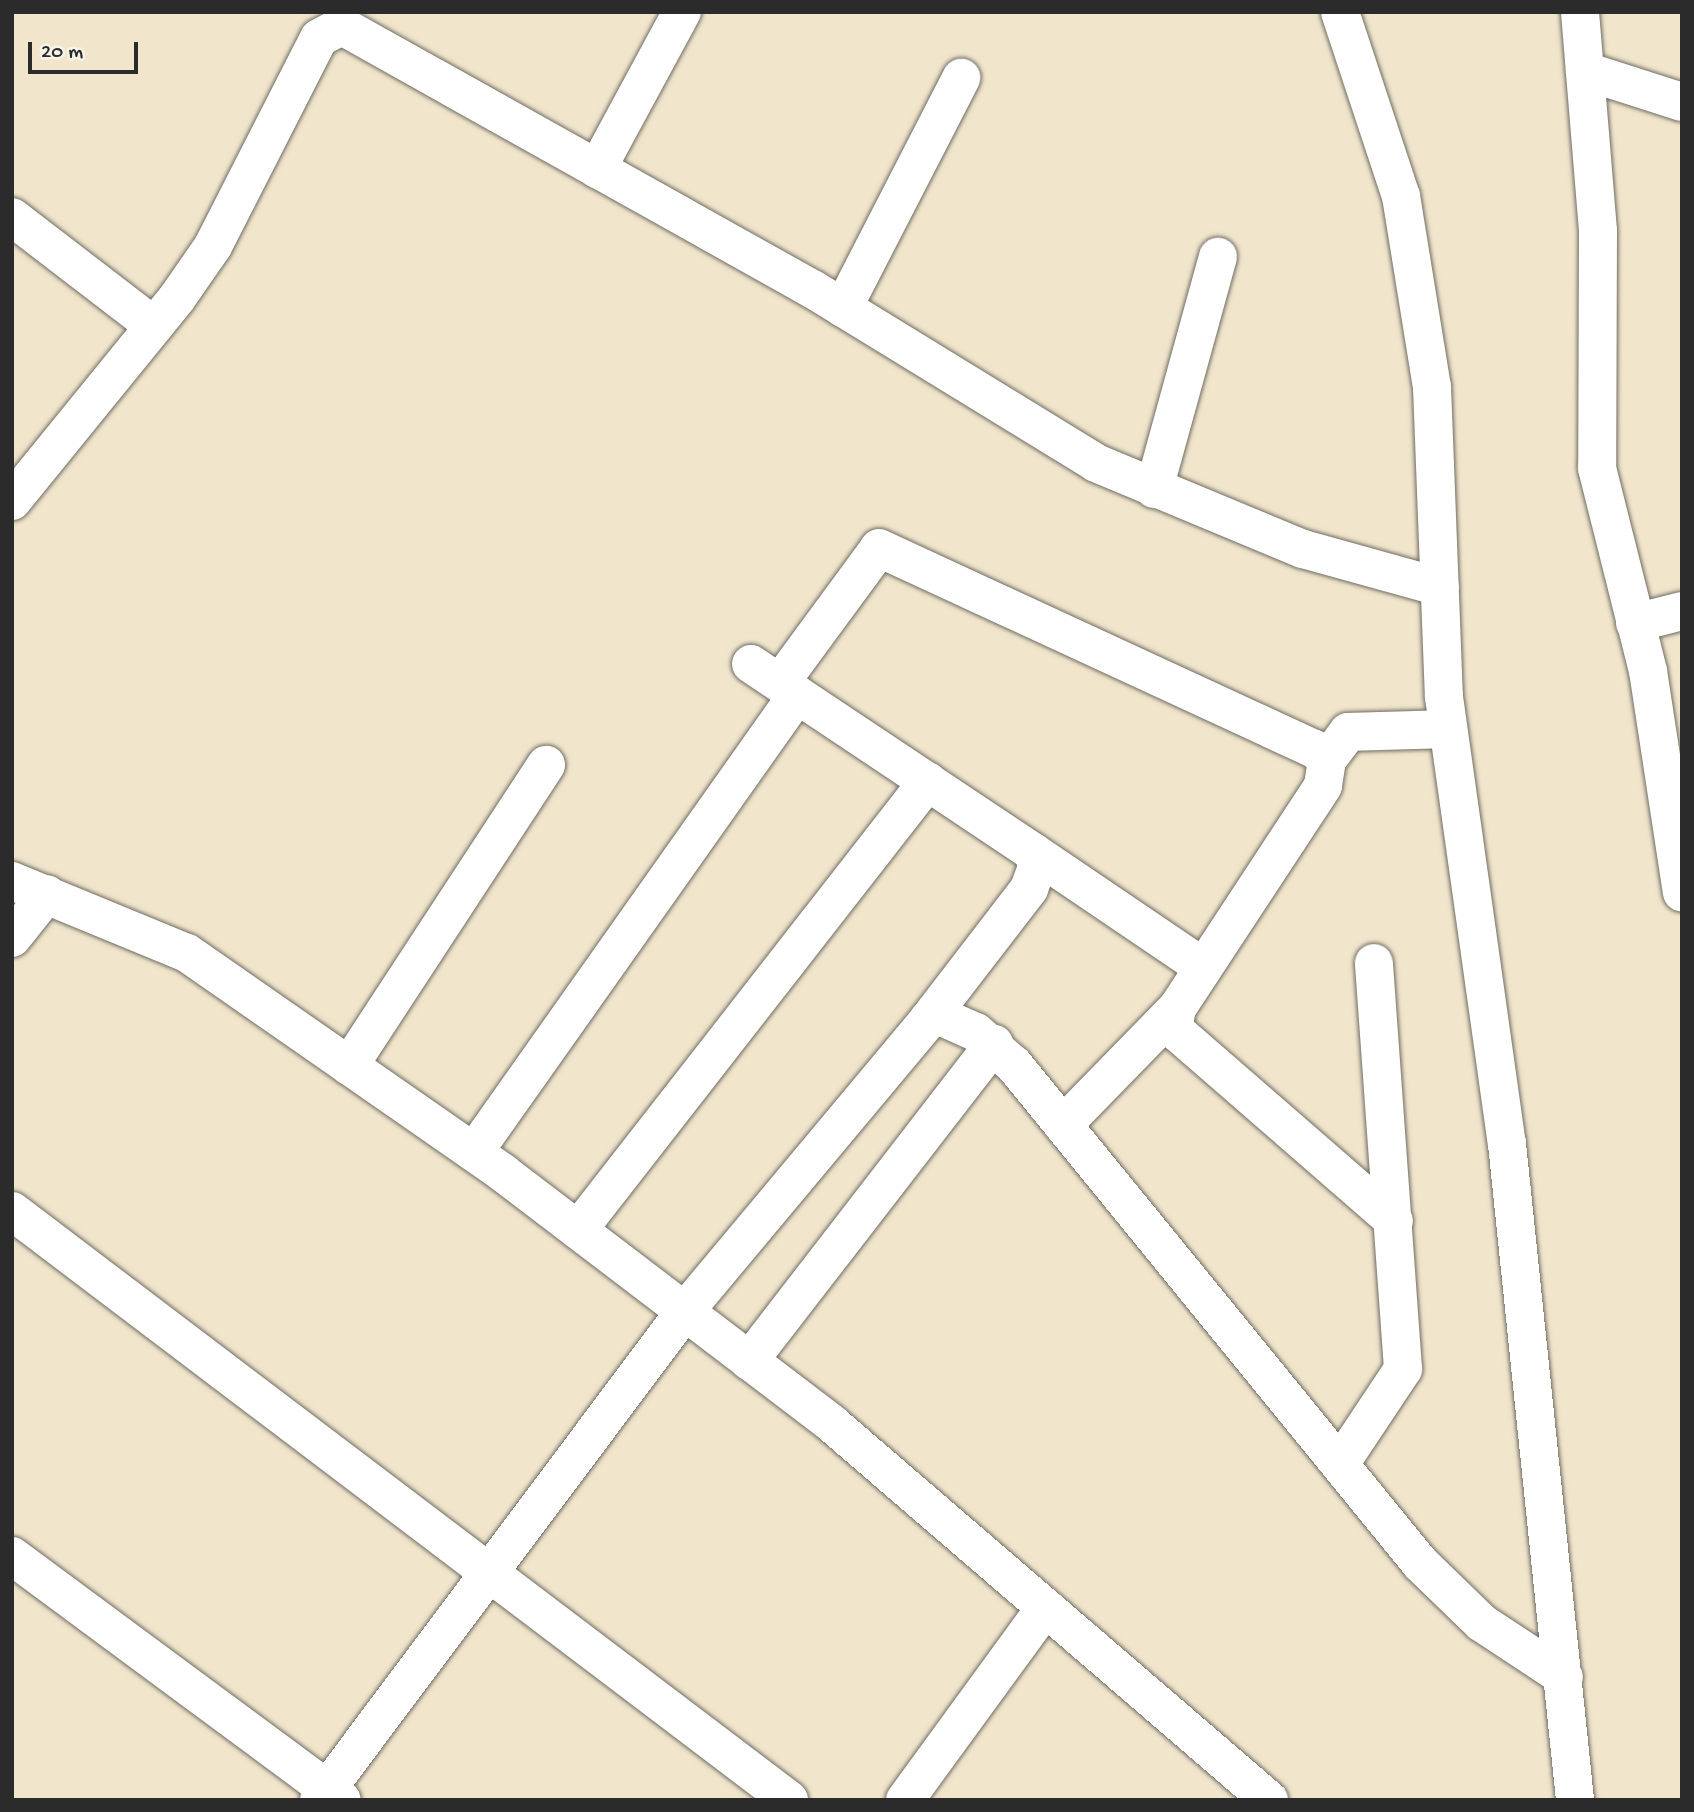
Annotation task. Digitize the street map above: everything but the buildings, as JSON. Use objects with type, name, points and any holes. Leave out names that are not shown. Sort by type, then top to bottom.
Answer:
[{"type":"street","points":[[597,169],[682,12]]},
{"type":"street","points":[[1340,12],[1366,106],[1401,196],[1432,387],[1448,729],[1507,1143],[1575,1800]]},
{"type":"street","points":[[1580,12],[1598,231],[1597,468],[1636,623],[1682,892]]},
{"type":"street","points":[[12,501],[154,326],[213,246],[319,38],[331,29],[357,30],[843,309],[1096,463],[1303,549],[1440,587]]},
{"type":"street","points":[[1586,71],[1682,102]]},
{"type":"street","points":[[843,309],[961,78]]},
{"type":"street","points":[[12,217],[154,326]]},
{"type":"street","points":[[1154,489],[1219,257]]},
{"type":"street","points":[[474,1152],[776,681],[879,548],[1327,760]]},
{"type":"street","points":[[1636,623],[1682,611]]},
{"type":"street","points":[[776,681],[928,780],[1203,967]]},
{"type":"street","points":[[1063,1125],[1177,1008],[1323,786],[1327,760],[1348,732],[1448,729]]},
{"type":"street","points":[[349,1066],[545,765]]},
{"type":"street","points":[[578,1230],[928,780]]},
{"type":"street","points":[[12,1556],[329,1796],[490,1572],[685,1311],[928,1020],[1029,889],[1037,867],[1033,852]]},
{"type":"street","points":[[12,939],[30,888],[187,953],[474,1152],[750,1361],[1269,1800]]},
{"type":"street","points":[[1340,1464],[1403,1369],[1374,963]]},
{"type":"street","points":[[1177,1008],[1178,1033],[1394,1221]]},
{"type":"street","points":[[928,1020],[956,1020],[994,1044],[1420,1563],[1482,1623],[1564,1677]]},
{"type":"street","points":[[750,1361],[994,1044]]},
{"type":"street","points":[[12,1211],[789,1800]]},
{"type":"street","points":[[905,1800],[1045,1608]]}]
